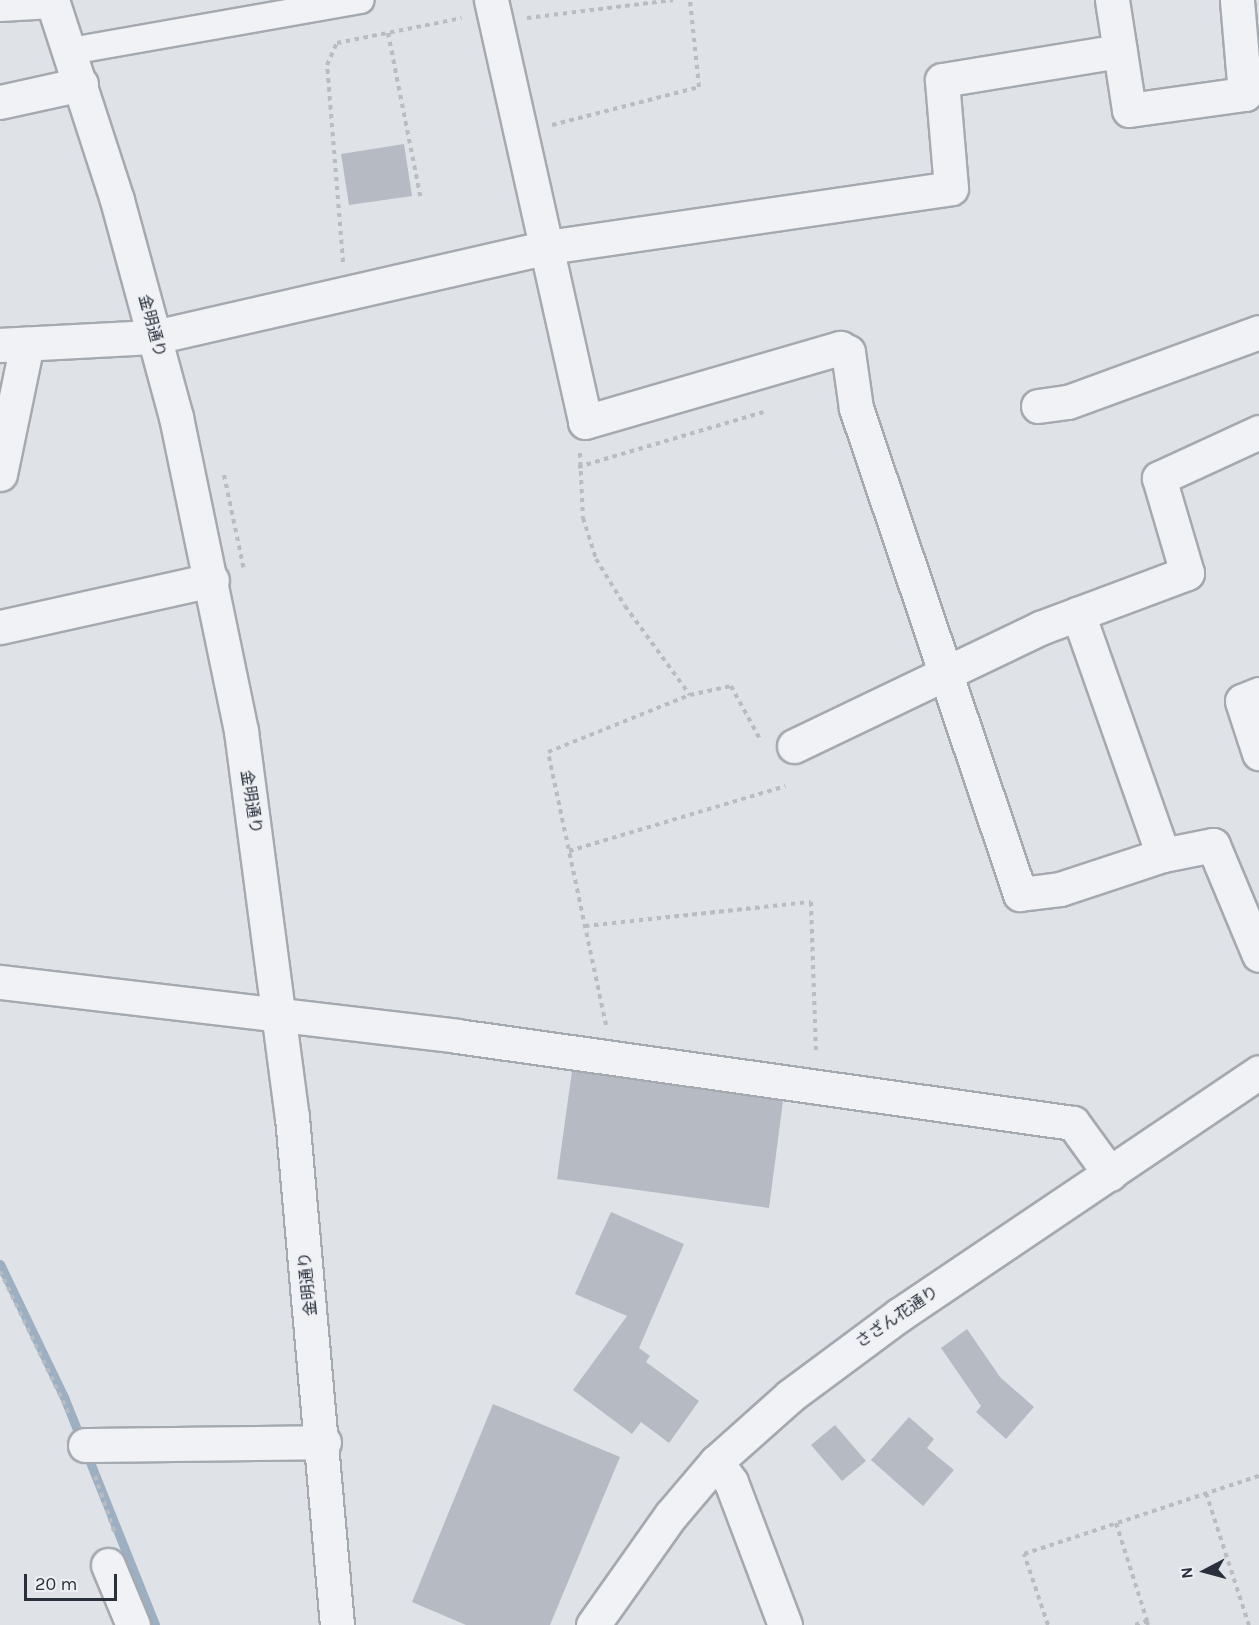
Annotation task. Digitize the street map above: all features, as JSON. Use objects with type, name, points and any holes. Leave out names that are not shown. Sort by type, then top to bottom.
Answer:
[{"type":"street","points":[[0,4],[52,0]]},
{"type":"street","name":"金明通り","points":[[52,0],[71,51],[155,337],[212,580],[241,731],[280,1015],[324,1442],[337,1625]]},
{"type":"street","points":[[71,51],[361,0]]},
{"type":"street","points":[[1112,0],[1129,110],[1252,93],[1237,0]]},
{"type":"street","points":[[492,11],[548,246],[585,422],[840,348],[848,352],[856,408],[1020,894],[1060,889],[1163,855],[1214,845],[1259,955]]},
{"type":"street","points":[[0,474],[14,344],[155,337],[548,246],[951,188],[942,80],[1120,51]]},
{"type":"street","points":[[0,102],[81,84]]},
{"type":"street","points":[[1038,406],[1068,402],[1259,332]]},
{"type":"street","points":[[794,746],[946,673],[1078,614],[1187,573],[1159,478],[1259,432]]},
{"type":"street","points":[[0,627],[212,580]]},
{"type":"street","points":[[1078,614],[1163,855]]},
{"type":"street","points":[[1259,694],[1242,701],[1259,753]]},
{"type":"street","points":[[0,982],[613,1058],[1073,1123],[1110,1174]]},
{"type":"street","name":"さざん花通り","points":[[593,1625],[637,1556],[716,1462],[837,1358],[1259,1072]]},
{"type":"street","points":[[85,1445],[324,1442]]},
{"type":"street","points":[[716,1462],[731,1482],[785,1625]]},
{"type":"street","points":[[108,1565],[133,1625]]},
{"type":"path","points":[[344,270],[327,65],[337,43],[492,11],[673,0]]},
{"type":"path","points":[[520,134],[699,87],[690,0]]},
{"type":"path","points":[[388,33],[421,199]]},
{"type":"path","points":[[578,467],[767,411]]},
{"type":"path","points":[[585,422],[578,467],[583,518],[596,559],[690,695]]},
{"type":"path","points":[[613,1058],[548,752],[690,695],[731,686],[768,753],[794,746]]},
{"type":"path","points":[[569,851],[785,786]]},
{"type":"path","points":[[585,926],[811,902],[816,1087]]},
{"type":"path","points":[[1048,1625],[1024,1554],[1259,1476]]},
{"type":"path","points":[[1206,1493],[1250,1625]]},
{"type":"path","points":[[1116,1523],[1148,1623],[1135,1625]]},
{"type":"building","points":[[404,144],[412,196],[349,205],[341,154]]},
{"type":"building","points":[[572,1071],[783,1101],[769,1208],[557,1179]]},
{"type":"building","points":[[611,1212],[684,1244],[639,1348],[650,1356],[646,1362],[699,1401],[669,1443],[641,1422],[632,1434],[573,1390],[627,1316],[575,1294]]},
{"type":"building","points":[[967,1329],[1000,1377],[1034,1407],[1006,1439],[976,1412],[981,1406],[941,1348]]},
{"type":"building","points":[[493,1404],[620,1457],[550,1625],[466,1625],[412,1602]]},
{"type":"building","points":[[909,1417],[934,1439],[927,1448],[954,1470],[923,1506],[871,1460]]},
{"type":"building","points":[[835,1425],[866,1461],[842,1481],[811,1445]]},
{"type":"waterway","points":[[0,1264],[64,1397],[155,1625]]}]
